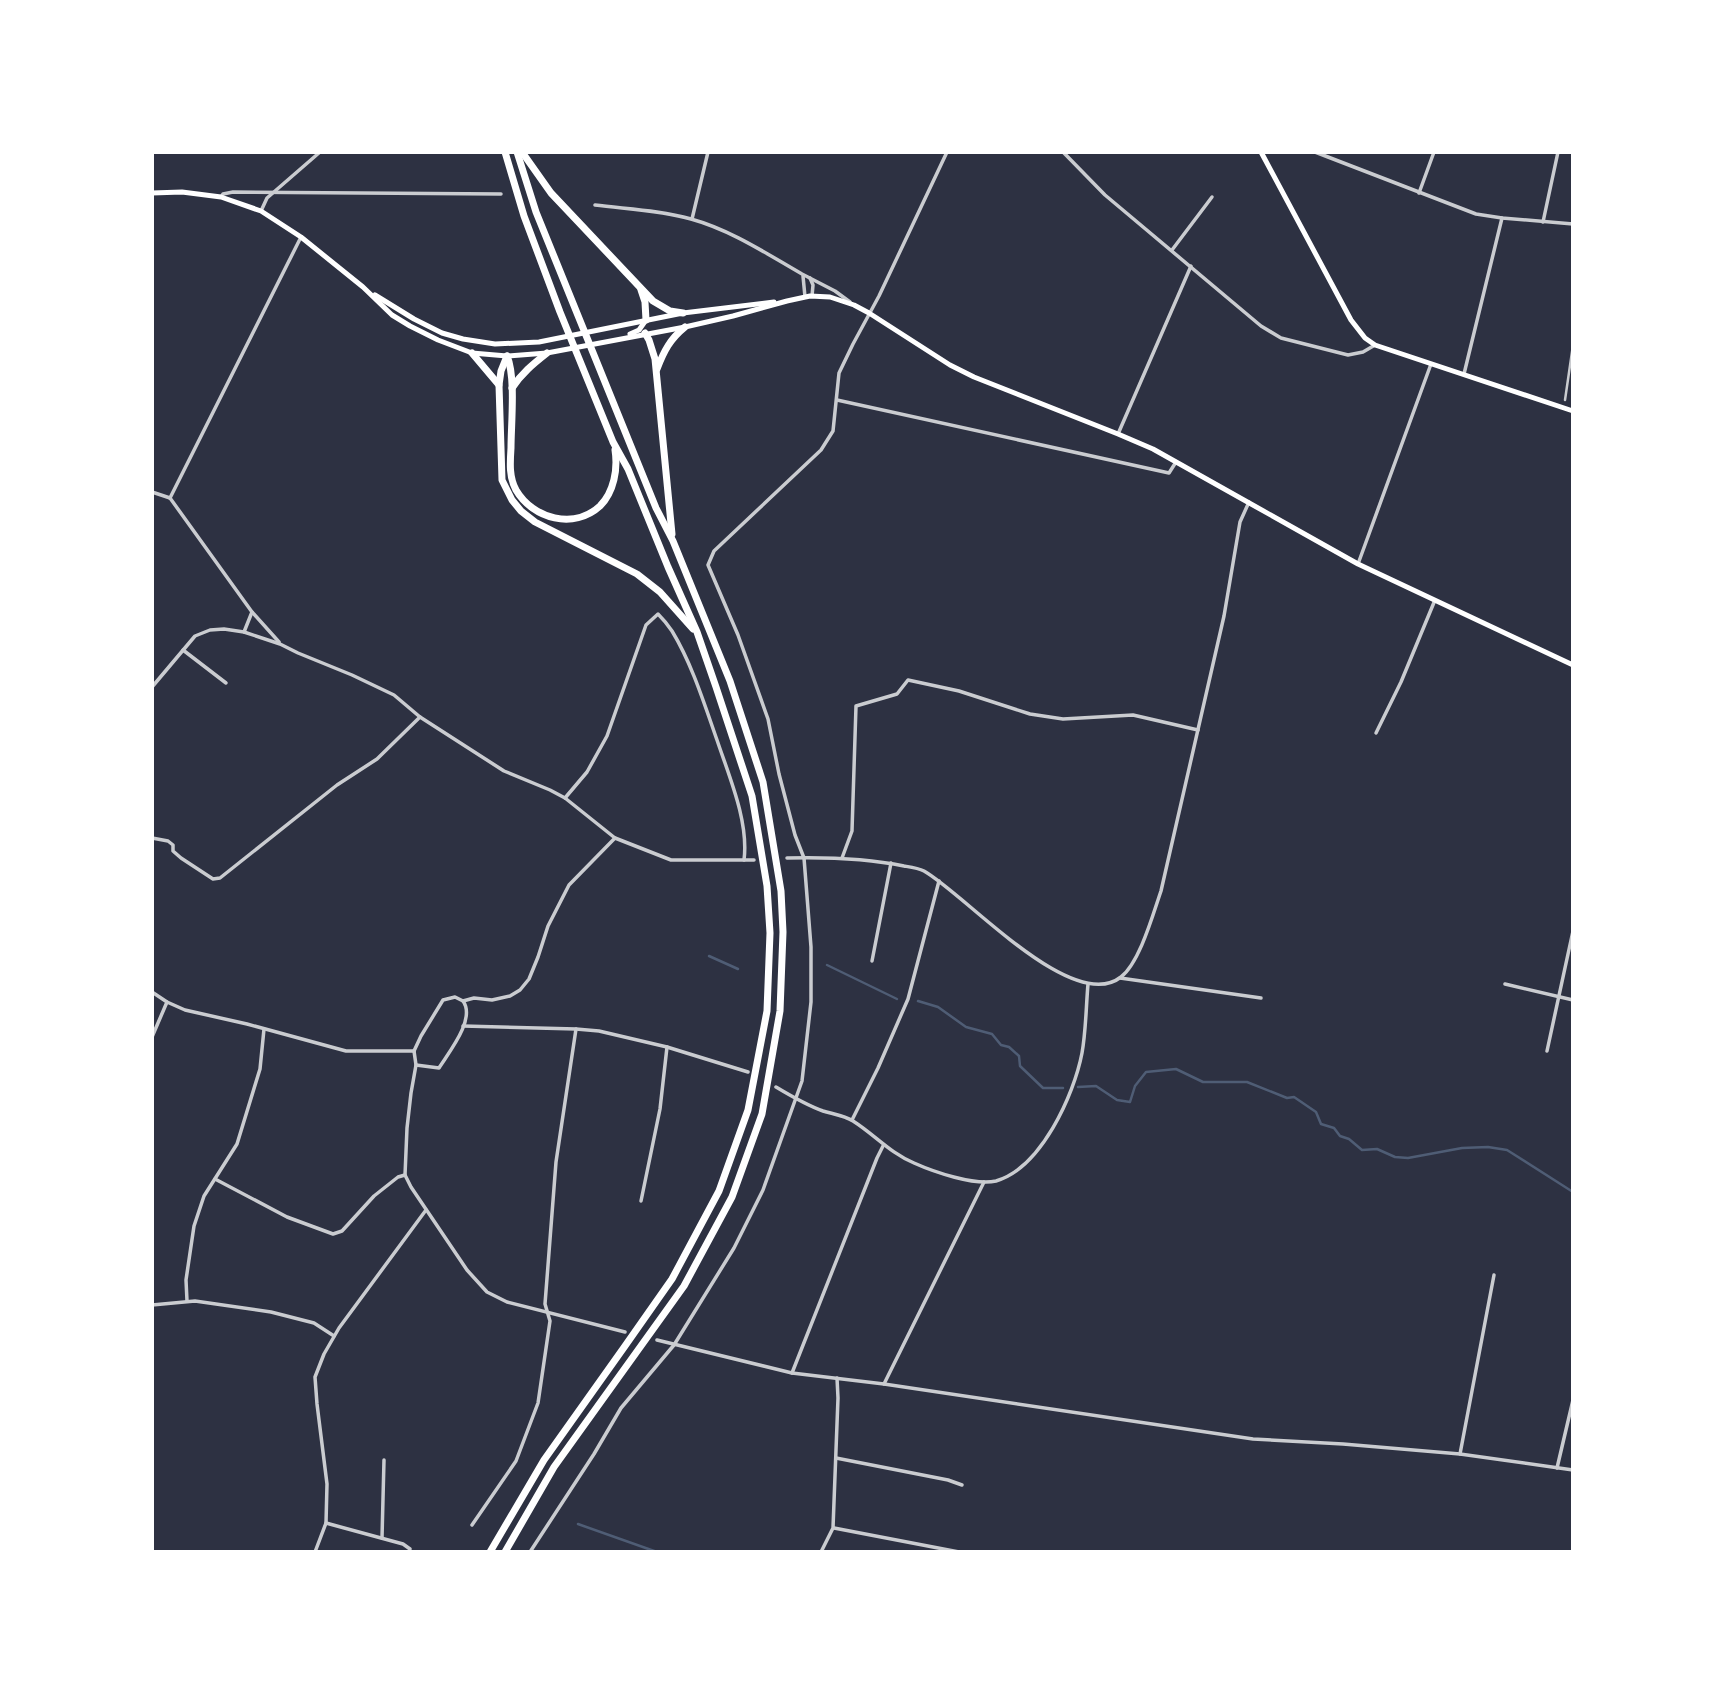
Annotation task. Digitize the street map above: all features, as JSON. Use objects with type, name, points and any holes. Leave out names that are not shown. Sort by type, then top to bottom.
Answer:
[{"type":"highway","points":[[490,1552],[544,1460],[672,1279],[719,1191],[748,1110],[767,1011],[770,933],[767,886],[752,796],[696,632],[560,312],[524,216],[505,152]]},
{"type":"highway","points":[[519,152],[551,193],[653,301],[670,311],[683,313]]},
{"type":"highway","points":[[505,1552],[554,1467],[684,1286],[732,1197],[762,1114],[780,1012],[783,932],[781,891],[763,782],[730,681],[673,541],[656,508],[536,212],[519,152]]},
{"type":"highway","points":[[640,287],[645,302],[646,320]]},
{"type":"highway","points":[[656,373],[665,348],[685,327]]},
{"type":"highway","points":[[642,332],[649,340],[655,359],[673,541]]},
{"type":"highway","points":[[472,353],[499,385]]},
{"type":"highway","points":[[511,389],[524,372],[547,353]]},
{"type":"highway","points":[[507,356],[510,363],[511,389],[510,475],[516,490],[528,505],[541,515],[555,518],[587,514],[600,506],[609,493],[615,476],[617,460],[614,442]]},
{"type":"highway","points":[[507,356],[499,385],[502,480],[512,500],[536,522],[638,574],[660,592],[696,632]]},
{"type":"main road","points":[[1261,152],[1351,320],[1364,338],[1375,345],[1463,376],[1573,411]]},
{"type":"main road","points":[[152,193],[182,192],[221,197],[261,211],[301,237],[392,314],[438,340],[472,353],[507,356],[547,353],[642,332],[685,327],[787,301]]},
{"type":"main road","points":[[363,287],[434,330],[463,340],[495,344],[539,342],[683,313],[809,297],[830,297],[869,313],[950,365],[974,377],[1118,433],[1177,462],[1358,564],[1573,665]]},
{"type":"main road","points":[[642,332],[646,320]]},
{"type":"main road","points":[[620,326],[642,332]]},
{"type":"main road","points":[[495,344],[507,356]]},
{"type":"main road","points":[[507,356],[520,344]]},
{"type":"street","points":[[261,211],[272,193],[320,152]]},
{"type":"street","points":[[692,219],[708,152]]},
{"type":"street","points":[[530,1552],[621,1408],[674,1345],[734,1248],[763,1190],[797,1100],[802,1081],[811,1002],[804,858],[795,835],[768,719],[738,635],[708,565],[713,551],[821,450],[833,431],[839,373],[879,296],[947,152]]},
{"type":"street","points":[[1063,152],[1105,195],[1261,326],[1281,338],[1348,355],[1363,352],[1375,345]]},
{"type":"street","points":[[1315,152],[1476,214],[1573,225]]},
{"type":"street","points":[[1419,192],[1434,152]]},
{"type":"street","points":[[1543,222],[1558,152]]},
{"type":"street","points":[[221,197],[233,192],[501,194]]},
{"type":"street","points":[[1172,250],[1212,197]]},
{"type":"street","points":[[595,205],[692,219],[732,234],[835,290],[854,305]]},
{"type":"street","points":[[1463,376],[1502,219]]},
{"type":"street","points":[[170,498],[301,237]]},
{"type":"street","points":[[1118,433],[1191,266]]},
{"type":"street","points":[[802,274],[805,279],[804,292],[809,297],[813,285],[810,277]]},
{"type":"street","points":[[1565,400],[1573,345]]},
{"type":"street","points":[[1358,564],[1431,364]]},
{"type":"street","points":[[837,400],[1169,473],[1177,462]]},
{"type":"street","points":[[152,492],[170,498],[252,612],[280,644]]},
{"type":"street","points":[[1120,978],[1133,962],[1161,891],[1224,616],[1240,522],[1249,502]]},
{"type":"street","points":[[1376,733],[1401,682],[1435,600]]},
{"type":"street","points":[[244,632],[252,612]]},
{"type":"street","points":[[565,798],[587,772],[607,736],[646,625],[658,614],[671,629],[695,678],[733,785],[746,847],[744,861]]},
{"type":"street","points":[[152,687],[195,636],[210,630],[244,632],[280,644],[394,695],[420,717],[504,771],[565,798],[615,838],[671,859],[754,860]]},
{"type":"street","points":[[183,650],[226,683]]},
{"type":"street","points":[[842,858],[852,831],[856,706],[897,695],[908,680],[959,691],[1030,714],[1063,719],[1133,715],[1198,730]]},
{"type":"street","points":[[152,838],[168,841],[173,845],[173,851],[181,858],[213,879],[220,878],[337,785],[377,759],[420,717]]},
{"type":"street","points":[[615,838],[569,885],[548,926],[528,979],[520,990],[510,996],[492,1000],[463,1000],[455,997],[443,1000],[414,1051],[416,1065],[408,1116],[405,1175],[467,1270],[487,1292],[507,1302],[625,1332]]},
{"type":"street","points":[[787,858],[842,858],[891,863],[921,870],[939,881],[1034,958],[1067,978],[1088,985],[1107,983],[1120,978],[1261,998]]},
{"type":"street","points":[[872,961],[891,863]]},
{"type":"street","points":[[852,1120],[908,999],[939,881]]},
{"type":"street","points":[[1547,1051],[1573,931]]},
{"type":"street","points":[[1505,984],[1573,1000]]},
{"type":"street","points":[[776,1087],[797,1100],[852,1120],[883,1146],[916,1164],[956,1178],[996,1181],[1033,1157],[1053,1129],[1072,1087],[1082,1053],[1088,985]]},
{"type":"street","points":[[152,992],[185,1010],[346,1051],[414,1051]]},
{"type":"street","points":[[416,1065],[439,1068],[467,1017],[463,1000]]},
{"type":"street","points":[[152,1037],[167,1002]]},
{"type":"street","points":[[463,1026],[599,1031],[667,1047],[748,1072]]},
{"type":"street","points":[[187,1301],[186,1280],[194,1226],[204,1196],[237,1144],[260,1069],[264,1028]]},
{"type":"street","points":[[472,1525],[516,1461],[538,1404],[550,1321],[545,1304],[556,1162],[576,1029]]},
{"type":"street","points":[[641,1201],[660,1110],[667,1047]]},
{"type":"street","points":[[792,1373],[883,1146]]},
{"type":"street","points":[[215,1179],[287,1217],[333,1234],[342,1231],[374,1196],[398,1177],[405,1175]]},
{"type":"street","points":[[884,1384],[984,1182]]},
{"type":"street","points":[[315,1552],[326,1523],[327,1484],[316,1377],[334,1336],[426,1210]]},
{"type":"street","points":[[1460,1454],[1494,1275]]},
{"type":"street","points":[[152,1305],[187,1301],[226,1304],[314,1323],[334,1336]]},
{"type":"street","points":[[657,1340],[792,1373],[884,1384],[1253,1439],[1460,1454],[1573,1470]]},
{"type":"street","points":[[821,1552],[833,1528],[837,1378]]},
{"type":"street","points":[[1557,1468],[1573,1400]]},
{"type":"street","points":[[836,1458],[948,1479],[962,1485]]},
{"type":"street","points":[[382,1538],[384,1460]]},
{"type":"street","points":[[326,1523],[403,1544],[410,1549],[409,1552]]},
{"type":"street","points":[[833,1528],[959,1552]]},
{"type":"waterway","points":[[709,956],[738,969]]},
{"type":"waterway","points":[[827,965],[897,999]]},
{"type":"waterway","points":[[918,1001],[938,1007],[966,1027],[992,1034],[1001,1045],[1009,1047],[1019,1056],[1020,1066],[1043,1088],[1063,1088]]},
{"type":"waterway","points":[[1078,1087],[1096,1086],[1117,1100],[1130,1102],[1135,1086],[1146,1072],[1176,1069],[1203,1082],[1247,1082],[1287,1098],[1294,1097],[1316,1112],[1321,1124],[1334,1128],[1340,1136],[1349,1139],[1362,1150],[1377,1149],[1395,1157],[1408,1158],[1462,1148],[1488,1147],[1507,1150],[1573,1192]]},
{"type":"waterway","points":[[578,1524],[657,1552]]}]
